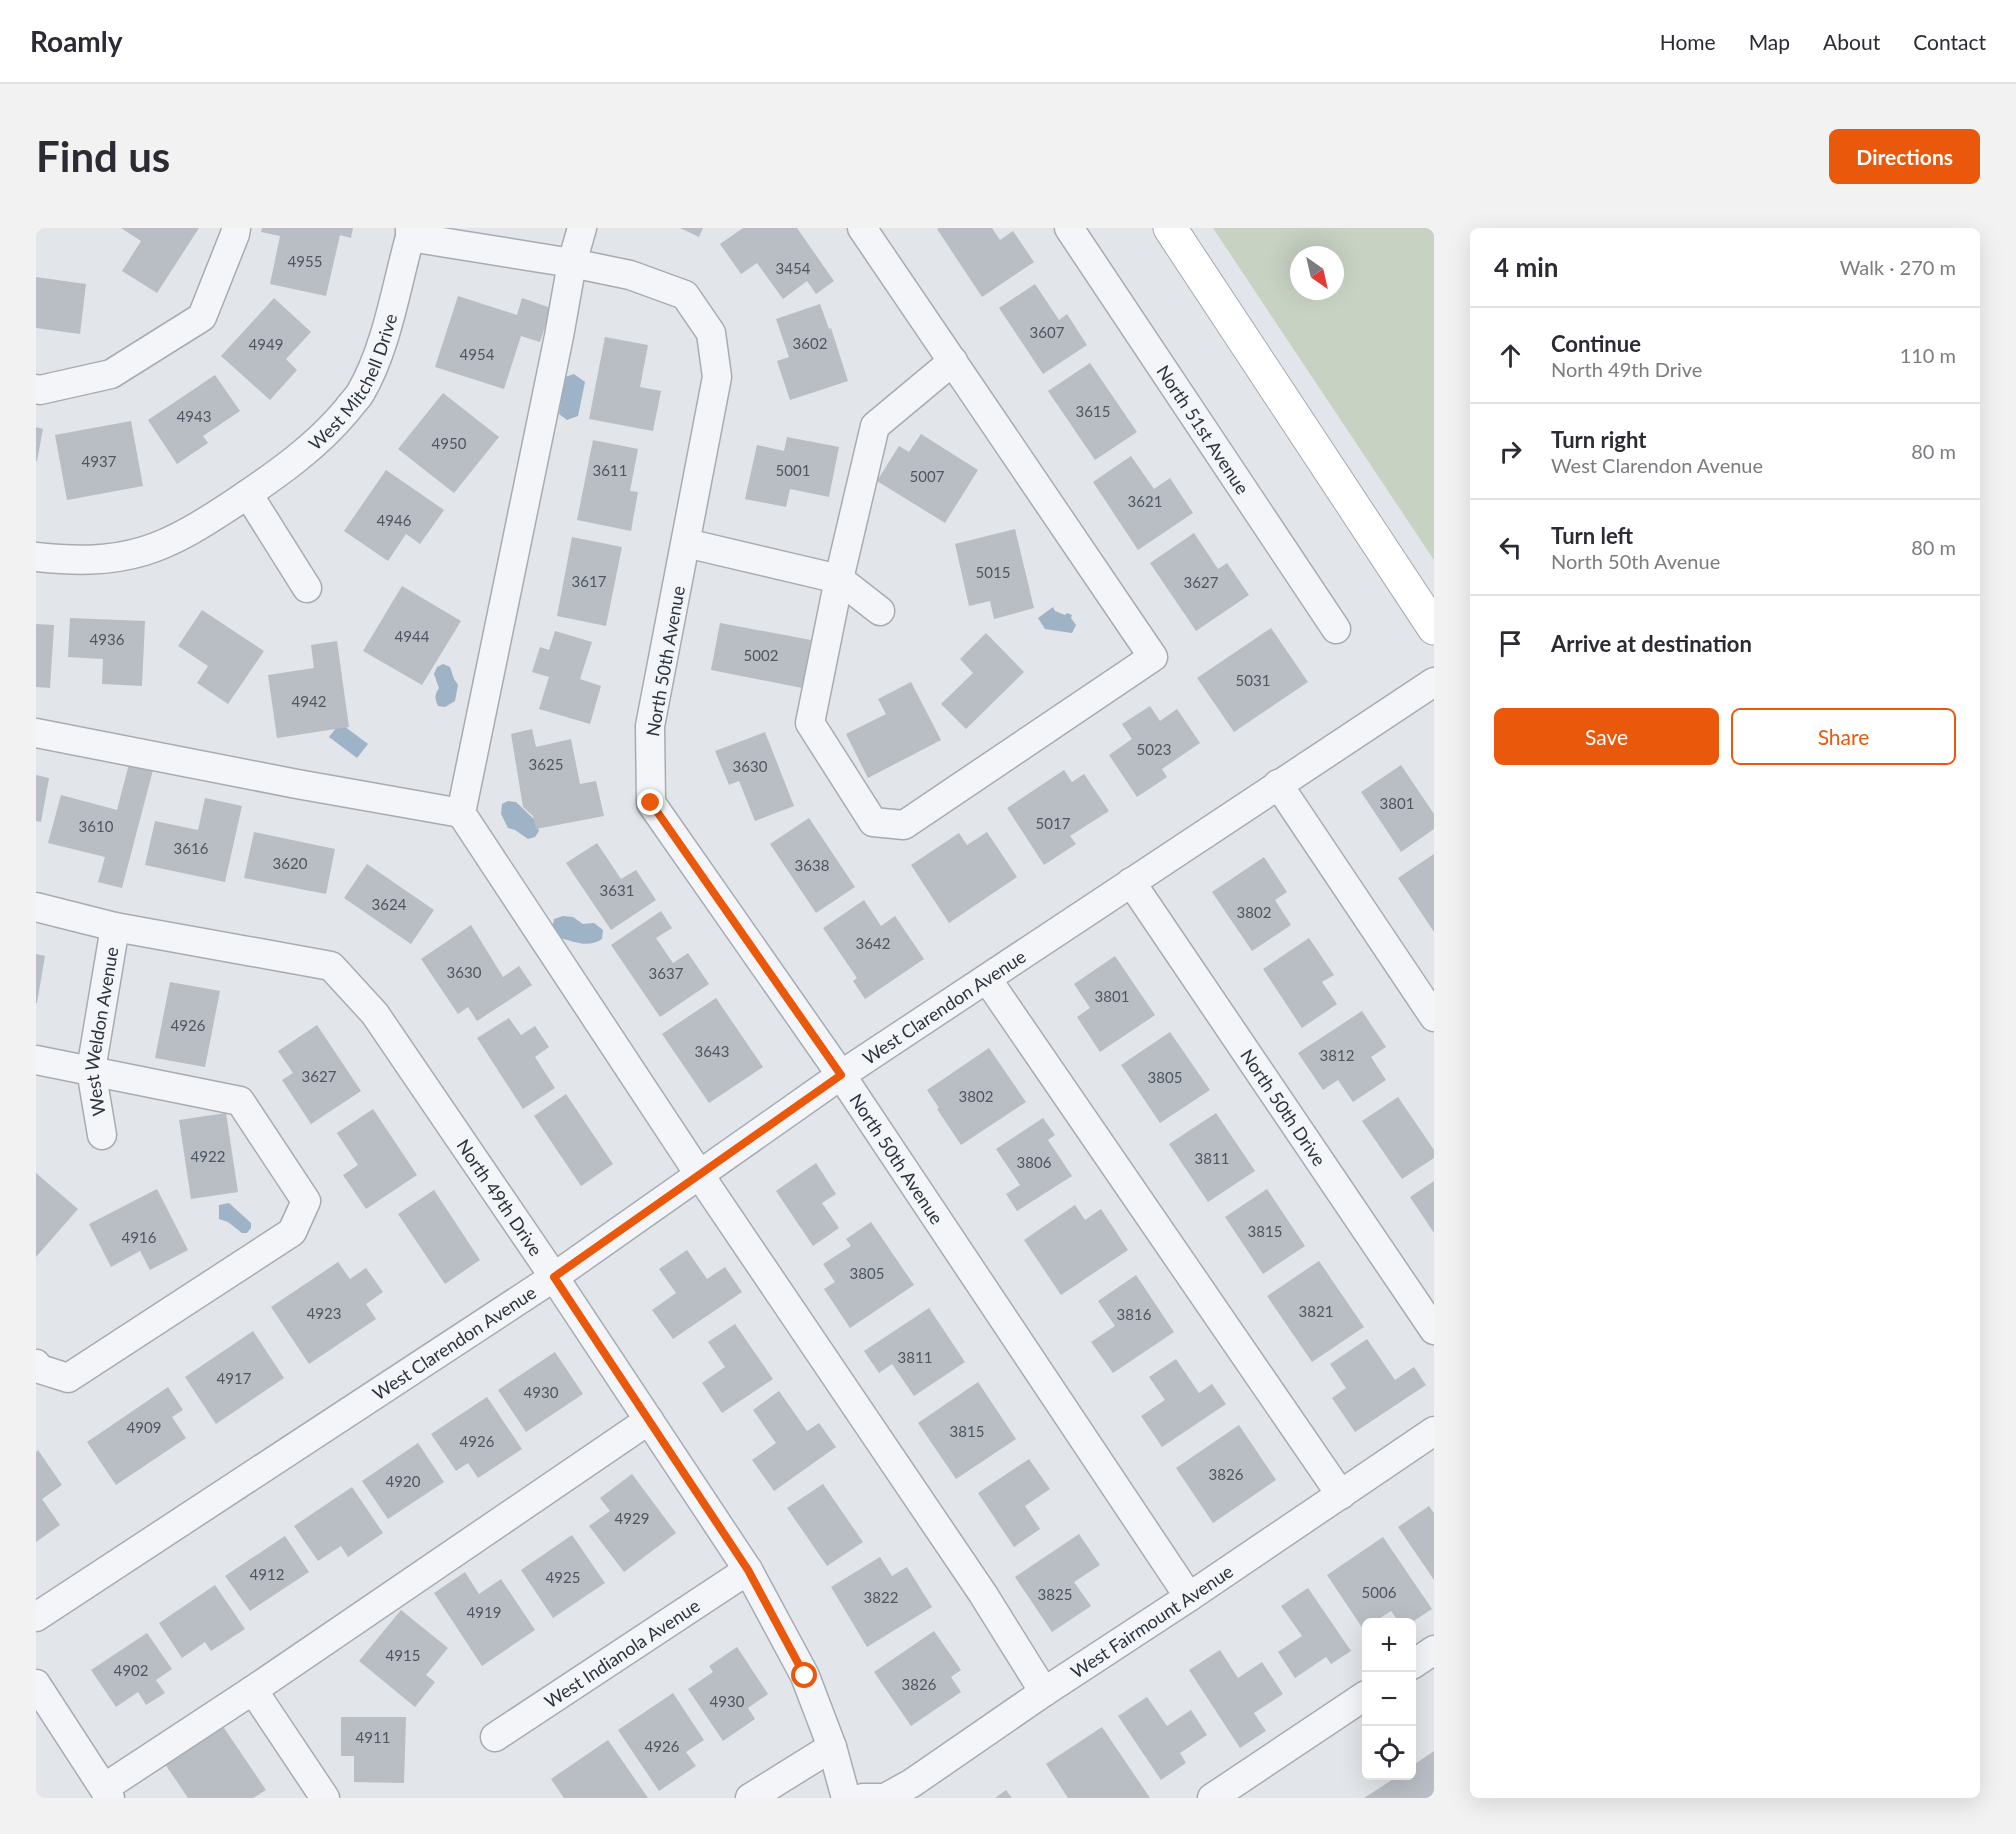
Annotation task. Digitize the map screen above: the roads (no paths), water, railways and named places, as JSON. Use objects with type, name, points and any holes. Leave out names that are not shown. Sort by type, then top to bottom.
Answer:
[{"type":"main road","points":[[1170,228],[1434,628]]},
{"type":"street","points":[[36,389],[111,374],[202,317],[236,228]]},
{"type":"street","points":[[582,228],[572,263],[560,336],[461,813],[699,1174],[983,1594],[1044,1692]]},
{"type":"street","points":[[862,228],[953,361],[1153,657],[904,825],[873,822],[810,723],[839,579],[875,426],[953,361]]},
{"type":"street","name":"North 51st Avenue","points":[[1069,228],[1336,629]]},
{"type":"street","name":"North 50th Avenue","points":[[410,232],[630,275],[685,295],[711,333],[717,378],[650,726],[651,803],[841,1075],[1189,1597]]},
{"type":"street","name":"West Mitchell Drive","points":[[36,557],[108,560],[144,551],[174,539],[213,517],[304,454],[333,427],[361,393],[381,348],[410,232]]},
{"type":"street","points":[[248,494],[308,588]]},
{"type":"street","points":[[686,543],[839,579],[880,610]]},
{"type":"street","name":"West Clarendon Avenue","points":[[36,1617],[554,1277],[841,1075],[1434,682]]},
{"type":"street","points":[[36,733],[461,813]]},
{"type":"street","points":[[1278,784],[1434,1017]]},
{"type":"street","name":"North 50th Drive","points":[[1131,882],[1434,1330]]},
{"type":"street","name":"North 49th Drive","points":[[36,907],[115,927],[331,966],[375,1014],[554,1277],[748,1570],[805,1676],[832,1747],[846,1798]]},
{"type":"street","name":"West Weldon Avenue","points":[[102,1135],[91,1070],[115,927]]},
{"type":"street","points":[[987,979],[1341,1494]]},
{"type":"street","points":[[36,1060],[240,1101],[306,1201],[292,1232],[68,1378],[40,1369],[36,1364]]},
{"type":"street","points":[[36,1684],[107,1793],[253,1690],[649,1420]]},
{"type":"street","name":"West Fairmount Avenue","points":[[863,1798],[885,1797],[912,1783],[1434,1431]]},
{"type":"street","name":"West Indianola Avenue","points":[[495,1737],[748,1570]]},
{"type":"street","points":[[1416,1662],[1434,1650]]},
{"type":"street","points":[[253,1690],[325,1798]]},
{"type":"street","points":[[1212,1798],[1362,1698]]},
{"type":"street","points":[[750,1798],[832,1747]]},
{"type":"water","points":[[574,374],[585,382],[578,416],[567,420],[559,414],[565,377]]},
{"type":"water","points":[[1053,607],[1055,611],[1072,615],[1071,618],[1076,625],[1072,633],[1045,629],[1038,618]]},
{"type":"water","points":[[443,664],[450,667],[458,685],[455,701],[445,707],[438,706],[436,701],[439,688],[434,674],[437,667]]},
{"type":"water","points":[[340,723],[368,744],[357,758],[329,737]]},
{"type":"water","points":[[508,801],[516,802],[536,821],[539,831],[535,837],[528,839],[508,828],[501,814],[502,804]]},
{"type":"water","points":[[563,916],[573,917],[583,924],[594,923],[603,930],[602,939],[585,944],[557,937],[552,930],[554,919]]},
{"type":"water","points":[[229,1203],[251,1223],[251,1228],[247,1233],[242,1233],[228,1222],[219,1219],[219,1205]]}]
